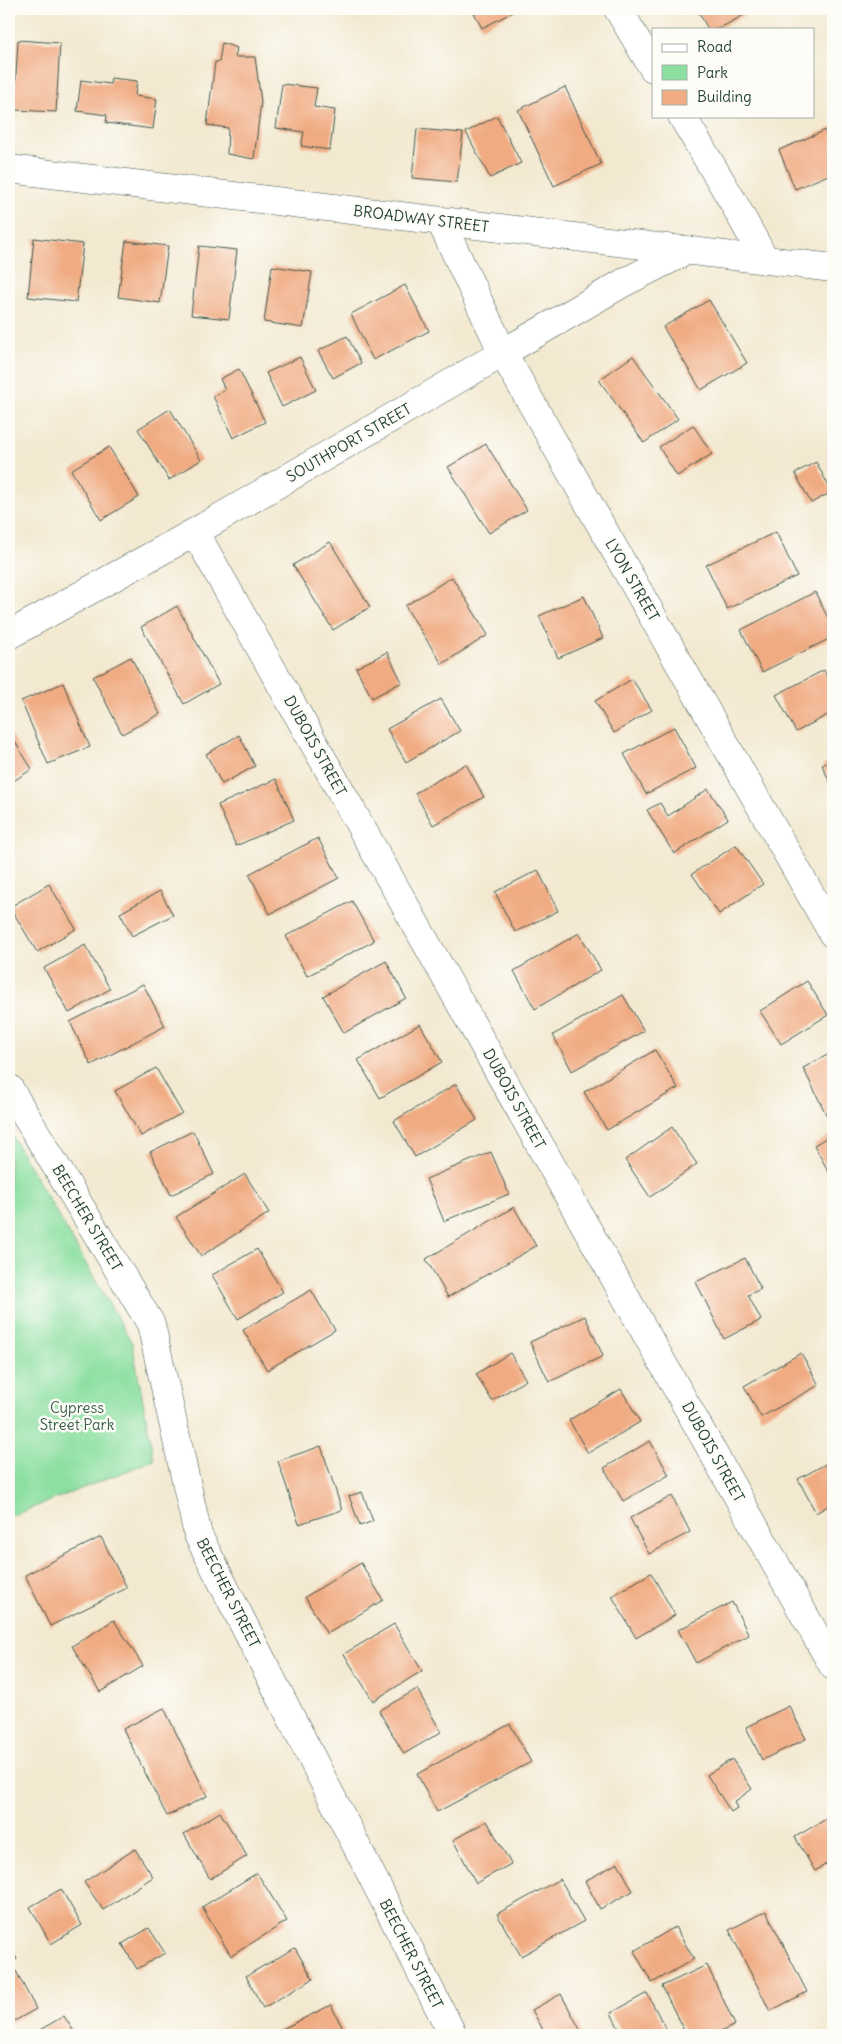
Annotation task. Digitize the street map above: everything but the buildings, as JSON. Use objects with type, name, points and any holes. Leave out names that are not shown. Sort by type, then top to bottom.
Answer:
[{"type":"street","points":[[618,9],[652,66]]},
{"type":"street","points":[[683,118],[765,260]]},
{"type":"street","name":"BROADWAY STREET","points":[[9,169],[833,268]]},
{"type":"street","name":"LYON STREET","points":[[441,222],[503,353],[833,934]]},
{"type":"street","name":"SOUTHPORT STREET","points":[[9,635],[195,532],[623,283],[688,250]]},
{"type":"street","name":"DUBOIS STREET","points":[[195,532],[833,1666]]},
{"type":"street","name":"BEECHER STREET","points":[[9,1088],[151,1324],[198,1535],[453,2035]]},
{"type":"green space","name":"Cypress Street Park","points":[[9,1131],[132,1343],[154,1460],[9,1517]]}]
